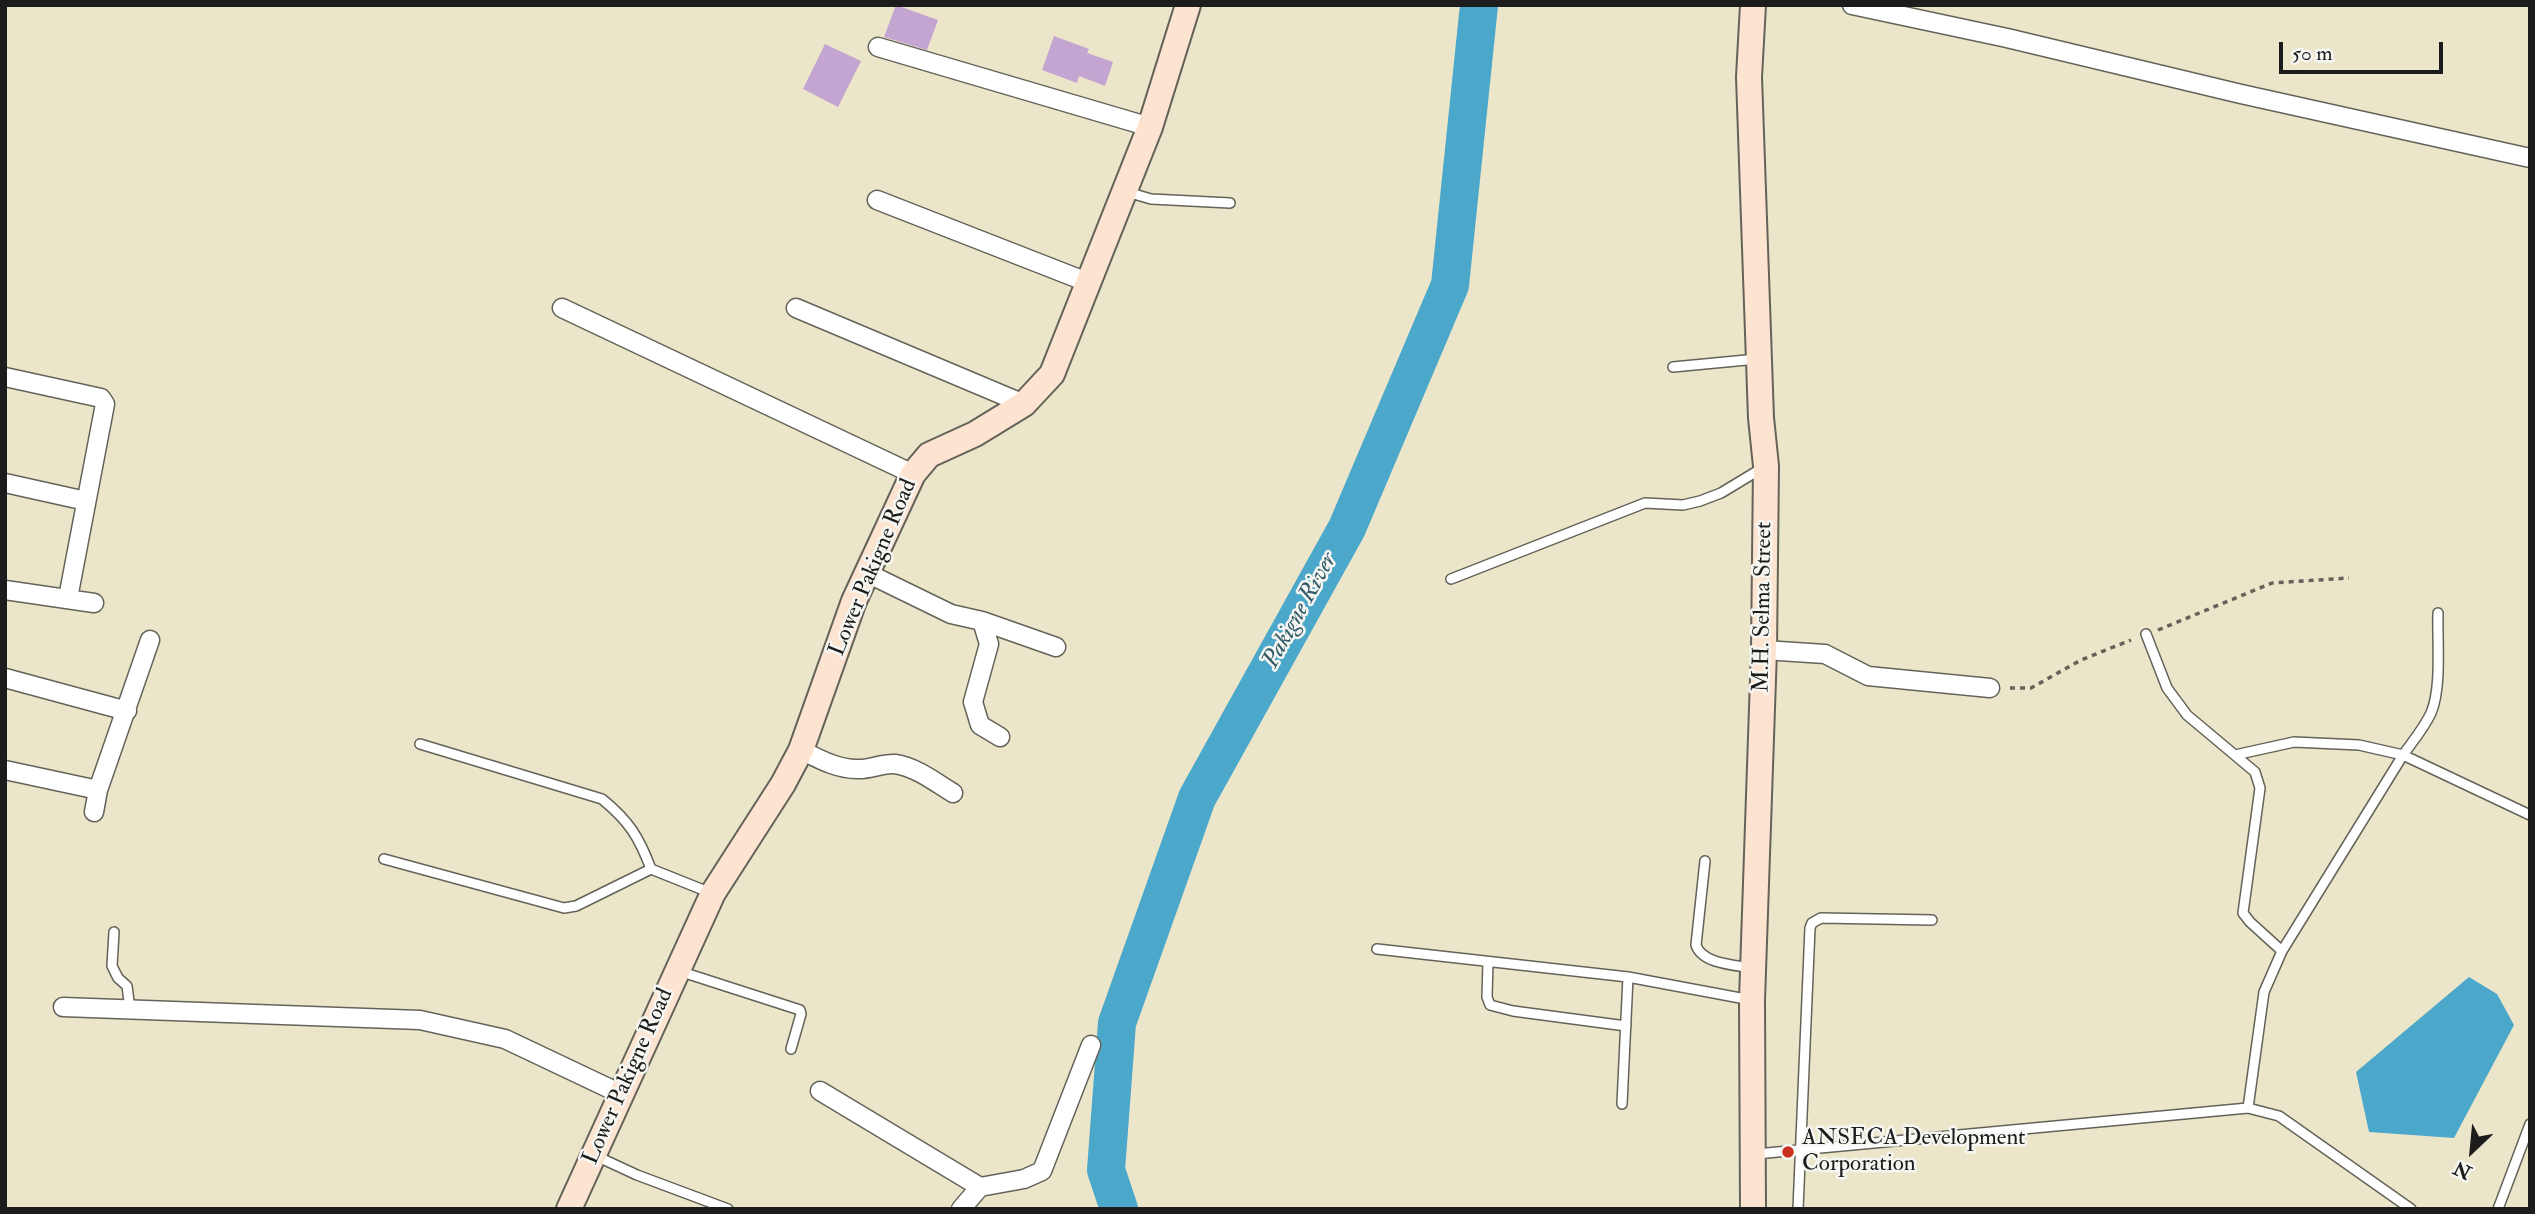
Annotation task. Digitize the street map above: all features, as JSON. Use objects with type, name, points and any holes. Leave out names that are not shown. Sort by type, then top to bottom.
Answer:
[{"type":"street","name":"Lower Pakigne Road","points":[[571,1208],[713,893],[802,750],[854,601],[913,474],[929,455],[975,434],[1024,404],[1052,374],[1150,127],[1188,5]]},
{"type":"street","name":"M.H. Selma Street","points":[[1753,5],[1749,77],[1759,358],[1766,467],[1764,650],[1752,1000],[1753,1209]]},
{"type":"street","points":[[1852,5],[2530,158]]},
{"type":"street","points":[[878,47],[1150,127]]},
{"type":"street","points":[[877,200],[1087,282]]},
{"type":"street","points":[[562,308],[913,474]]},
{"type":"street","points":[[796,308],[1024,404]]},
{"type":"street","points":[[5,377],[101,398],[104,401],[68,598]]},
{"type":"street","points":[[5,483],[86,502]]},
{"type":"street","points":[[867,573],[951,614],[982,621],[1056,647]]},
{"type":"street","points":[[6,597],[68,598],[94,603]]},
{"type":"street","points":[[982,621],[989,644],[973,702],[981,725],[1000,737]]},
{"type":"street","points":[[94,812],[98,790],[150,640]]},
{"type":"street","points":[[1764,650],[1829,655],[1868,676],[1990,688]]},
{"type":"street","points":[[5,678],[127,711]]},
{"type":"street","points":[[802,750],[829,764],[859,769],[894,764],[914,770],[953,793]]},
{"type":"street","points":[[5,770],[98,790]]},
{"type":"street","points":[[63,1007],[420,1020],[505,1039],[621,1094]]},
{"type":"street","points":[[961,1209],[980,1187],[1024,1179],[1042,1171],[1091,1045]]},
{"type":"street","points":[[820,1091],[980,1187]]},
{"type":"lane","points":[[1125,192],[1151,198],[1230,203]]},
{"type":"lane","points":[[1673,367],[1759,358]]},
{"type":"lane","points":[[1451,579],[1645,503],[1683,505],[1700,501],[1721,493],[1766,467]]},
{"type":"lane","points":[[2248,1108],[2264,992],[2282,951],[2432,710],[2436,688],[2438,613]]},
{"type":"lane","points":[[2146,634],[2168,688],[2187,715],[2255,772],[2260,788],[2243,912],[2249,922],[2282,951]]},
{"type":"lane","points":[[2235,755],[2294,742],[2359,745],[2403,755],[2530,815]]},
{"type":"lane","points":[[420,744],[602,799],[639,838],[651,869]]},
{"type":"lane","points":[[384,859],[564,908],[576,906],[651,869],[713,893]]},
{"type":"lane","points":[[1705,861],[1696,945],[1698,953],[1705,958],[1753,969]]},
{"type":"lane","points":[[1798,1209],[1812,923],[1821,918],[1932,920]]},
{"type":"lane","points":[[114,932],[112,967],[118,978],[127,986],[130,1009]]},
{"type":"lane","points":[[1377,949],[1628,977],[1752,1000]]},
{"type":"lane","points":[[1488,962],[1487,997],[1490,1005],[1513,1011],[1626,1026]]},
{"type":"lane","points":[[677,971],[800,1010],[802,1014],[790,1049]]},
{"type":"lane","points":[[1622,1104],[1628,977]]},
{"type":"lane","points":[[1754,1154],[2248,1108],[2279,1116],[2411,1209]]},
{"type":"lane","points":[[2498,1209],[2530,1124]]},
{"type":"lane","points":[[595,1155],[637,1175],[728,1209]]},
{"type":"path","points":[[1990,688],[2031,688],[2081,660],[2272,583],[2349,578]]},
{"type":"water","points":[[2469,977],[2497,994],[2514,1025],[2454,1138],[2369,1132],[2356,1072]]},
{"type":"building","points":[[896,5],[938,20],[927,50],[884,37]]},
{"type":"building","points":[[1054,36],[1089,49],[1087,53],[1113,62],[1105,86],[1079,76],[1077,83],[1042,70]]},
{"type":"building","points":[[825,44],[861,61],[838,107],[803,89]]},
{"type":"waterway","name":"Pakigne River","points":[[1119,1209],[1106,1170],[1117,1023],[1197,798],[1347,528],[1450,285],[1479,5]]},
{"type":"place","name":"ANSECA Development Corporation","points":[[1788,1152]]}]
